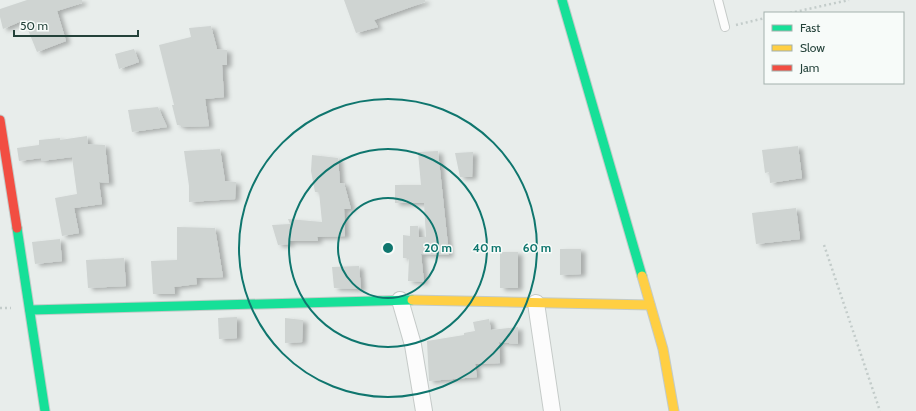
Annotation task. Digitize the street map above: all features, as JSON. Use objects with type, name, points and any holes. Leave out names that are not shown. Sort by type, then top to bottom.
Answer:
[{"type":"street","points":[[562,0],[663,349],[674,411]]},
{"type":"street","points":[[0,120],[45,411]]},
{"type":"street","points":[[30,310],[400,300],[650,305]]},
{"type":"street","points":[[400,300],[413,345],[424,411]]},
{"type":"street","points":[[536,303],[552,411]]},
{"type":"lane","points":[[718,0],[725,27]]},
{"type":"path","points":[[795,12],[849,0]]},
{"type":"path","points":[[725,27],[764,18]]},
{"type":"path","points":[[824,245],[880,411]]},
{"type":"building","points":[[27,0],[82,0],[82,3],[57,11],[66,41],[37,52],[24,20],[3,29],[0,9]]},
{"type":"building","points":[[344,0],[425,0],[425,2],[374,20],[378,27],[356,33]]},
{"type":"building","points":[[211,26],[217,49],[227,50],[227,65],[222,65],[224,97],[205,99],[209,126],[181,127],[180,125],[177,125],[172,105],[174,105],[159,45],[191,37],[189,28]]},
{"type":"building","points":[[134,49],[139,62],[119,69],[115,54]]},
{"type":"building","points":[[158,107],[167,127],[132,132],[128,110]]},
{"type":"building","points":[[87,136],[88,144],[105,145],[109,183],[99,182],[102,204],[74,208],[79,233],[62,236],[55,198],[77,194],[72,157],[41,161],[41,158],[19,161],[17,148],[39,145],[39,140],[60,138],[60,140]]},
{"type":"building","points":[[798,146],[802,178],[770,183],[769,172],[765,173],[762,150]]},
{"type":"building","points":[[220,149],[225,181],[236,182],[235,199],[189,202],[189,186],[184,151]]},
{"type":"building","points":[[438,151],[449,255],[421,254],[424,282],[408,281],[409,258],[403,258],[403,235],[410,236],[410,226],[418,226],[419,237],[426,237],[424,203],[395,203],[395,185],[421,185],[418,152]]},
{"type":"building","points":[[473,152],[472,177],[460,177],[455,153]]},
{"type":"building","points":[[312,155],[338,158],[340,183],[344,183],[351,209],[344,209],[345,236],[317,237],[318,241],[289,241],[290,244],[278,245],[272,225],[290,224],[288,219],[322,222],[319,192],[315,192],[311,171]]},
{"type":"building","points":[[796,208],[800,239],[756,244],[752,213]]},
{"type":"building","points":[[177,227],[215,228],[223,277],[196,278],[197,284],[174,287],[175,294],[153,294],[151,261],[177,260]]},
{"type":"building","points":[[60,239],[62,261],[35,264],[32,242]]},
{"type":"building","points":[[560,249],[581,249],[581,274],[560,275]]},
{"type":"building","points":[[500,252],[518,252],[518,288],[500,288]]},
{"type":"building","points":[[124,258],[126,286],[88,288],[86,260]]},
{"type":"building","points":[[359,266],[361,289],[334,288],[332,267]]},
{"type":"building","points":[[237,317],[237,338],[219,339],[218,318]]},
{"type":"building","points":[[285,318],[303,320],[302,342],[285,343]]},
{"type":"building","points":[[489,319],[491,330],[518,327],[518,344],[499,342],[500,363],[475,364],[477,377],[429,381],[427,341],[464,335],[464,333],[475,331],[473,322]]},
{"type":"traffic: fast","points":[[562,0],[642,276]]},
{"type":"traffic: fast","points":[[17,228],[45,411]]},
{"type":"traffic: fast","points":[[30,310],[412,300]]},
{"type":"traffic: slow","points":[[642,276],[663,349],[674,411]]},
{"type":"traffic: slow","points":[[412,300],[650,305]]},
{"type":"traffic: jam","points":[[0,120],[17,228]]}]
